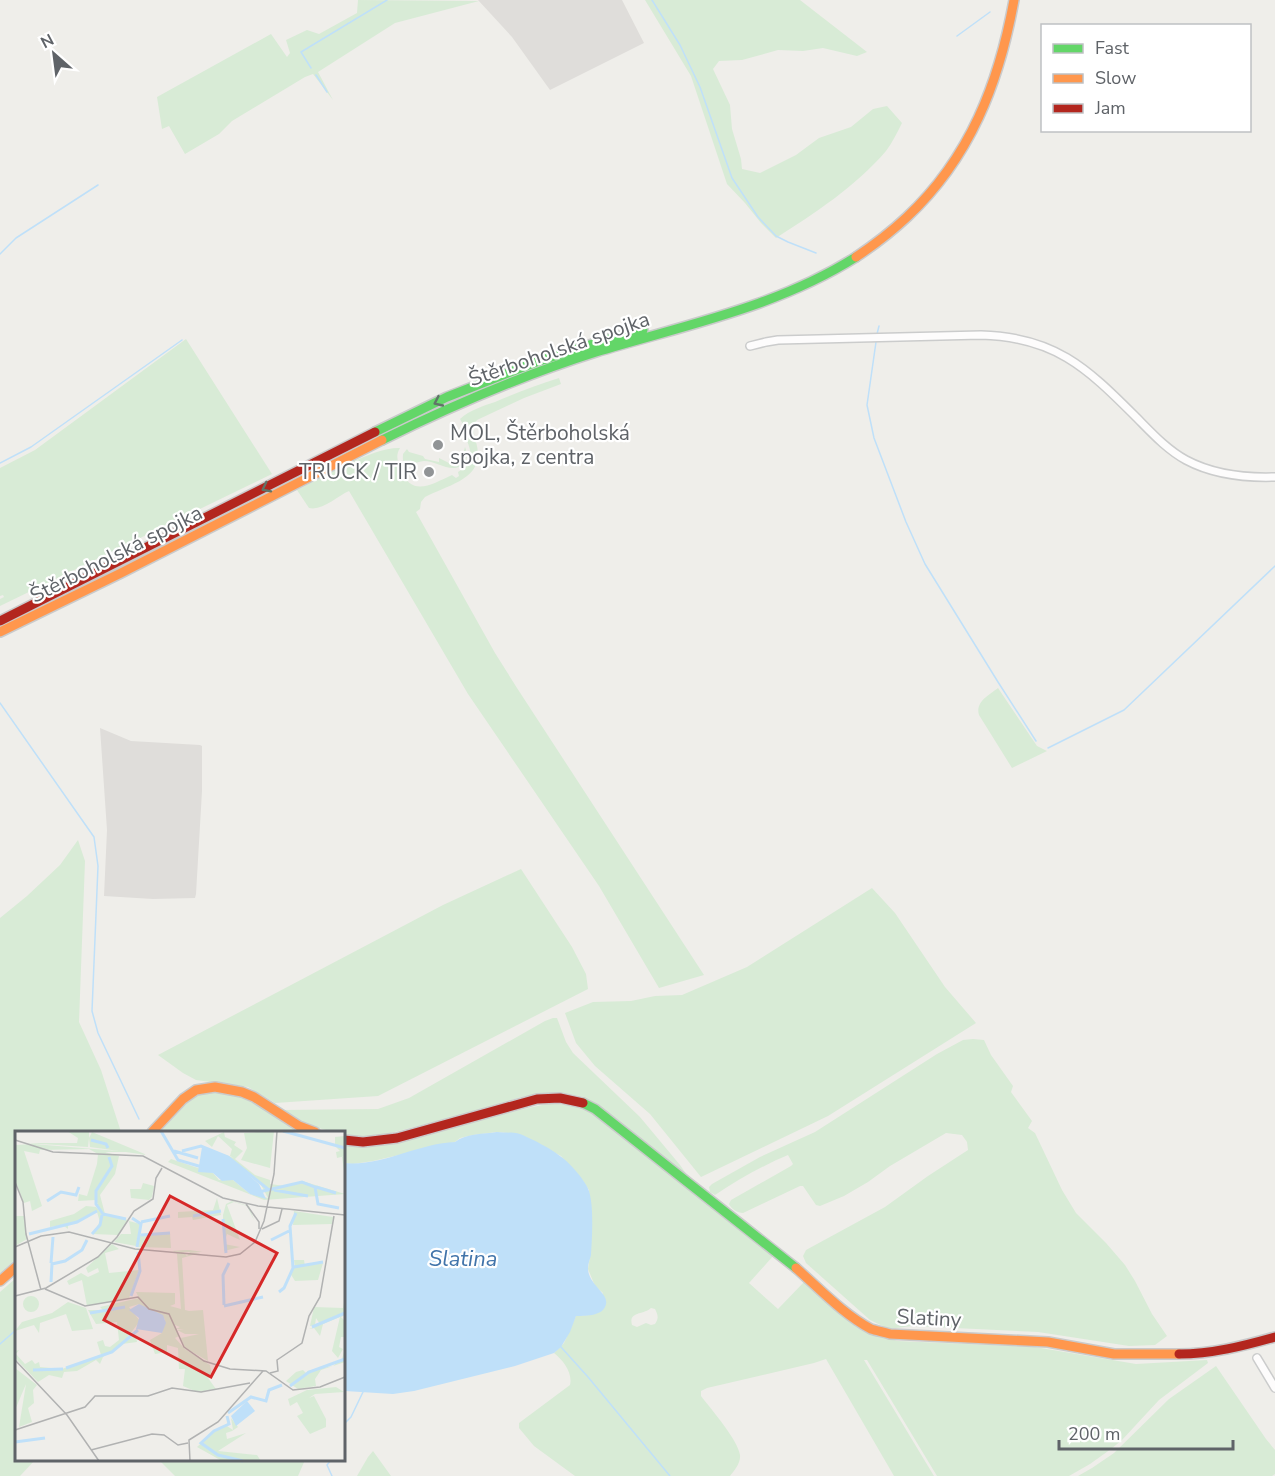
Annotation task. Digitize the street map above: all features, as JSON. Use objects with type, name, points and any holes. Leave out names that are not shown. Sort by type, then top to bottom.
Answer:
[{"type":"main road","name":"Štěrboholská spojka","points":[[0,632],[395,433],[468,399],[560,364],[790,293],[854,260],[893,230],[926,198],[953,157],[988,79],[1001,34],[1007,0]]},
{"type":"main road","name":"Štěrboholská spojka","points":[[961,143],[979,119],[997,76],[1008,38],[1014,0]]},
{"type":"main road","name":"Štěrboholská spojka","points":[[0,621],[462,391],[549,357],[733,305],[807,278],[843,258],[880,231],[953,157]]},
{"type":"main road","points":[[153,1131],[183,1099],[196,1090],[215,1087],[248,1094],[299,1126],[312,1131]]},
{"type":"main road","name":"Slatiny","points":[[345,1140],[363,1142],[389,1139],[537,1099],[550,1097],[571,1099],[595,1109],[786,1259],[839,1306],[874,1330],[890,1334],[1048,1342],[1121,1355],[1161,1356],[1226,1350],[1275,1337]]},
{"type":"main road","points":[[0,1281],[15,1268]]},
{"type":"street","points":[[750,346],[778,340],[981,335],[1005,336],[1028,341],[1059,353],[1086,370],[1163,444],[1186,460],[1225,474],[1275,477]]},
{"type":"street","points":[[1257,1358],[1275,1388]]},
{"type":"shaded area","points":[[478,0],[622,0],[644,43],[550,90],[512,37]]},
{"type":"shaded area","points":[[100,728],[131,741],[202,746],[202,791],[195,898],[153,899],[104,896],[107,830]]},
{"type":"green space","points":[[358,0],[479,1],[395,23],[318,72],[333,100],[313,74],[232,121],[219,134],[185,154],[169,126],[162,129],[157,97],[271,34],[287,57],[290,53],[286,40],[307,30],[319,34],[357,13]]},
{"type":"green space","points":[[645,0],[800,0],[867,52],[857,56],[823,48],[803,51],[778,50],[742,60],[719,61],[713,69],[730,105],[732,129],[742,169],[760,173],[796,155],[819,138],[851,127],[873,109],[887,106],[902,123],[886,151],[848,188],[776,238],[727,184],[691,76]]},
{"type":"green space","points":[[186,339],[272,474],[0,606],[0,599],[4,597],[0,596],[0,468],[35,450]]},
{"type":"green space","points":[[559,378],[561,384],[477,420],[474,431],[478,454],[471,472],[455,484],[425,497],[420,509],[416,512],[495,653],[704,975],[659,988],[599,886],[468,694],[349,491],[325,505],[309,508],[297,490],[362,457],[400,448],[398,462],[411,484],[423,486],[452,475],[456,478],[459,476],[458,472],[468,464],[471,455],[464,434],[467,432],[460,419],[477,409]]},
{"type":"green space","points":[[465,447],[466,459],[461,466],[456,468],[424,461],[407,464],[403,460],[403,454],[407,449],[425,459],[439,462],[439,458],[455,464],[461,461]]},
{"type":"green space","points":[[998,688],[1037,746],[1047,751],[1012,768],[978,710],[987,696]]},
{"type":"green space","points":[[78,840],[85,861],[79,1022],[101,1070],[121,1131],[15,1131],[15,1260],[0,1273],[0,918],[60,865]]},
{"type":"green space","points":[[521,869],[572,947],[586,974],[588,989],[378,1096],[275,1103],[248,1087],[196,1080],[158,1055],[443,905]]},
{"type":"green space","points":[[872,888],[895,913],[945,987],[976,1023],[828,1116],[701,1177],[650,1114],[595,1066],[576,1043],[565,1013],[593,1002],[631,1001],[655,996],[682,995],[747,967]]},
{"type":"green space","points":[[557,1018],[573,1053],[640,1117],[692,1182],[617,1119],[584,1097],[574,1095],[562,1093],[521,1097],[461,1115],[368,1137],[346,1135],[345,1131],[319,1128],[282,1110],[378,1109],[409,1098],[545,1021]]},
{"type":"green space","points":[[963,1040],[984,1040],[991,1055],[1013,1086],[1011,1092],[1032,1121],[1028,1128],[1035,1133],[1062,1190],[1076,1213],[1106,1243],[1135,1281],[1152,1314],[1167,1336],[1155,1345],[1129,1346],[1038,1332],[912,1326],[889,1329],[870,1320],[806,1263],[803,1256],[806,1250],[885,1207],[968,1150],[967,1142],[962,1135],[946,1133],[844,1196],[820,1206],[816,1205],[803,1186],[800,1186],[743,1213],[730,1206],[731,1200],[791,1166],[793,1164],[788,1155],[751,1173],[715,1195],[710,1192],[709,1187],[712,1184],[760,1157],[815,1132],[937,1054]]},
{"type":"green space","points":[[215,1091],[252,1101],[298,1131],[161,1131],[187,1103],[200,1094]]},
{"type":"green space","points":[[551,1103],[581,1107],[598,1117],[774,1255],[749,1283],[778,1309],[804,1282],[845,1318],[874,1335],[898,1341],[1035,1347],[1136,1364],[1207,1360],[1208,1363],[1159,1400],[1111,1449],[1069,1476],[937,1476],[867,1360],[864,1360],[934,1476],[894,1476],[826,1359],[701,1391],[701,1396],[724,1425],[738,1449],[739,1461],[730,1476],[575,1476],[534,1446],[519,1428],[519,1423],[570,1385],[571,1380],[566,1367],[554,1353],[564,1343],[576,1316],[589,1315],[603,1293],[595,1286],[588,1269],[590,1256],[589,1190],[583,1181],[561,1156],[518,1134],[497,1132],[460,1138],[455,1142],[373,1161],[345,1163],[345,1145],[390,1144]],"holes":[[[651,1308],[655,1309],[658,1316],[655,1324],[646,1323],[637,1327],[632,1325],[634,1315]]]},
{"type":"green space","points":[[15,1279],[15,1461],[34,1461],[20,1476],[0,1476],[0,1292]]},
{"type":"green space","points":[[1216,1366],[1275,1450],[1275,1474],[1272,1476],[1078,1476],[1114,1453],[1169,1399]]},
{"type":"green space","points":[[373,1451],[391,1476],[357,1476]]},
{"type":"green space","points":[[160,1461],[305,1461],[298,1476],[175,1476]]},
{"type":"water","name":"Slatina","points":[[497,1132],[520,1134],[556,1153],[577,1172],[591,1198],[592,1231],[589,1274],[605,1298],[605,1307],[596,1314],[576,1316],[570,1332],[561,1347],[554,1353],[515,1366],[414,1391],[393,1394],[345,1391],[345,1163],[372,1162],[428,1146],[455,1142],[470,1135]]},
{"type":"waterway","points":[[311,68],[301,52],[387,0]]},
{"type":"waterway","points":[[652,0],[680,45],[700,87],[732,178],[758,217],[776,236],[816,253]]},
{"type":"waterway","points":[[957,36],[990,12]]},
{"type":"waterway","points":[[316,75],[327,92]]},
{"type":"waterway","points":[[0,254],[16,238],[98,185]]},
{"type":"waterway","points":[[877,334],[879,326]]},
{"type":"waterway","points":[[0,463],[31,447],[182,340]]},
{"type":"waterway","points":[[876,342],[867,405],[874,438],[906,522],[925,564],[1036,741]]},
{"type":"waterway","points":[[1048,748],[1124,710],[1275,566]]},
{"type":"waterway","points":[[0,703],[94,837],[98,866],[92,1011],[98,1033],[139,1119]]},
{"type":"waterway","points":[[0,1344],[15,1331]]},
{"type":"waterway","points":[[561,1347],[670,1476]]},
{"type":"waterway","points":[[345,1423],[351,1417],[363,1392]]},
{"type":"waterway","points":[[330,1461],[327,1465],[332,1476]]},
{"type":"traffic: fast","points":[[382,440],[461,403],[540,371],[762,302],[795,289],[856,257]]},
{"type":"traffic: fast","points":[[375,432],[447,397],[536,362],[643,330]]},
{"type":"traffic: fast","points":[[583,1103],[595,1109],[796,1268]]},
{"type":"traffic: slow","points":[[856,257],[907,217],[929,194],[965,144],[990,90],[1000,61],[1014,0]]},
{"type":"traffic: slow","points":[[0,632],[382,440]]},
{"type":"traffic: slow","points":[[153,1131],[183,1099],[196,1090],[215,1087],[242,1092],[254,1097],[299,1126],[312,1131]]},
{"type":"traffic: slow","points":[[0,1281],[15,1268]]},
{"type":"traffic: slow","points":[[796,1268],[851,1316],[871,1329],[890,1334],[1048,1342],[1114,1354],[1179,1354]]},
{"type":"traffic: jam","points":[[0,621],[375,432]]},
{"type":"traffic: jam","points":[[345,1140],[363,1142],[397,1138],[537,1099],[560,1098],[583,1103]]},
{"type":"traffic: jam","points":[[1179,1354],[1215,1351],[1275,1337]]},
{"type":"place","name":"MOL, Štěrboholská spojka, z centra","points":[[438,445]]},
{"type":"place","name":"TRUCK / TIR","points":[[429,472]]}]
